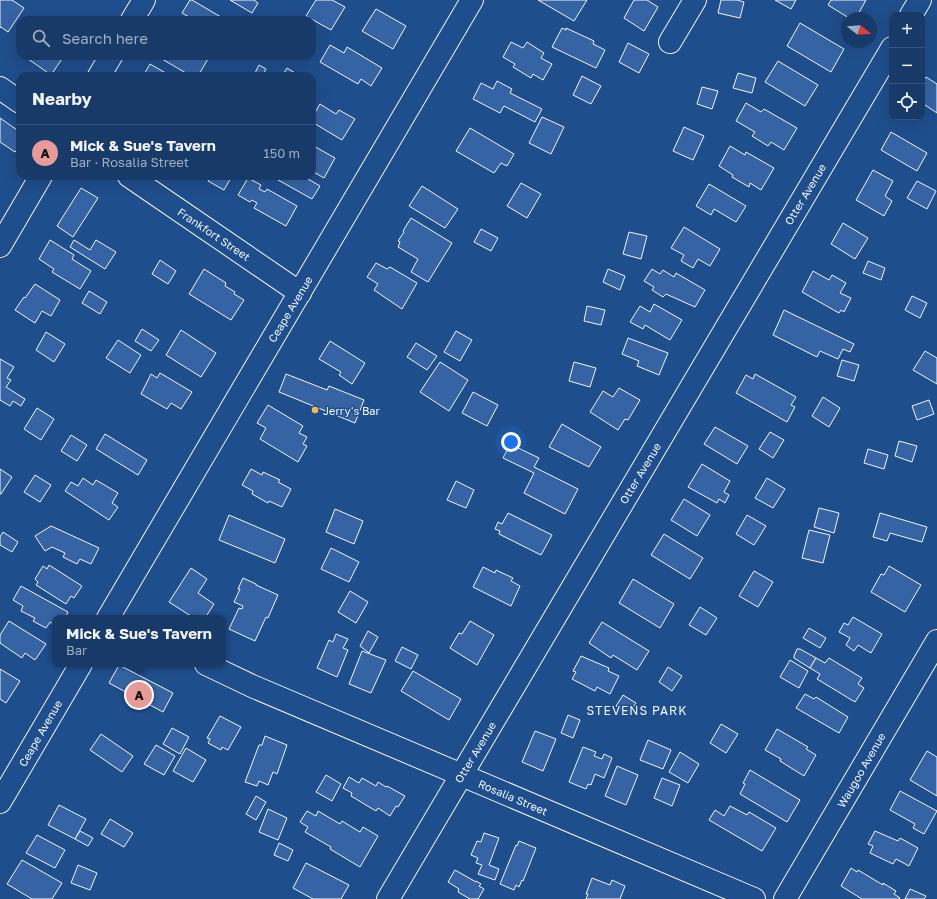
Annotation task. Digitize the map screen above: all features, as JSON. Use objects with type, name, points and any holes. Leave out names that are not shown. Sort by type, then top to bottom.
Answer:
[{"type":"street","points":[[134,16],[144,0]]},
{"type":"street","name":"Ceape Avenue","points":[[111,615],[472,0]]},
{"type":"street","points":[[670,42],[695,0]]},
{"type":"street","points":[[913,12],[920,0]]},
{"type":"street","name":"Otter Avenue","points":[[388,899],[889,53]]},
{"type":"street","points":[[101,72],[109,60]]},
{"type":"street","points":[[0,88],[16,99]]},
{"type":"street","points":[[0,246],[39,180]]},
{"type":"street","name":"Frankfort Street","points":[[135,180],[300,293]]},
{"type":"street","name":"Waugoo Avenue","points":[[785,899],[937,641]]},
{"type":"street","name":"Ceape Avenue","points":[[0,802],[79,667]]},
{"type":"street","name":"Rosalia Street","points":[[212,667],[252,686],[754,899]]},
{"type":"building","points":[[0,0],[12,0],[24,8],[19,16],[16,16],[16,20],[8,32],[1,27],[0,28]]},
{"type":"building","points":[[190,0],[192,0],[219,16],[187,16],[182,13]]},
{"type":"building","points":[[230,0],[254,0],[258,3],[252,13]]},
{"type":"building","points":[[316,0],[332,0],[345,7],[331,30],[316,22],[316,16],[306,16]]},
{"type":"building","points":[[538,0],[587,0],[574,21]]},
{"type":"building","points":[[634,0],[647,0],[658,7],[644,31],[624,18]]},
{"type":"building","points":[[721,0],[737,0],[744,2],[740,18],[718,13]]},
{"type":"building","points":[[775,0],[796,0],[791,9]]},
{"type":"building","points":[[831,0],[866,0],[859,12],[841,13],[828,5]]},
{"type":"building","points":[[376,9],[406,26],[393,49],[362,31]]},
{"type":"building","points":[[800,23],[844,49],[831,72],[787,46]]},
{"type":"building","points":[[562,28],[566,30],[566,28],[594,41],[593,44],[605,50],[596,68],[552,47]]},
{"type":"building","points":[[511,42],[523,48],[527,42],[544,53],[541,58],[552,64],[543,80],[533,74],[531,78],[513,67],[515,64],[503,57]]},
{"type":"building","points":[[628,43],[649,54],[639,73],[619,62]]},
{"type":"building","points":[[330,45],[344,53],[347,47],[382,68],[371,86],[361,79],[358,84],[320,62]]},
{"type":"building","points":[[30,60],[61,60],[53,72],[47,72]]},
{"type":"building","points":[[164,60],[207,60],[200,72],[184,72]]},
{"type":"building","points":[[778,61],[818,85],[805,106],[765,82]]},
{"type":"building","points":[[150,64],[164,72],[145,72]]},
{"type":"building","points":[[259,65],[266,69],[264,72],[256,72]]},
{"type":"building","points":[[287,68],[294,72],[284,72]]},
{"type":"building","points":[[738,73],[756,78],[752,93],[733,88]]},
{"type":"building","points":[[582,76],[601,86],[591,104],[573,95]]},
{"type":"building","points":[[926,77],[937,84],[937,113],[925,105]]},
{"type":"building","points":[[497,81],[512,89],[510,93],[542,109],[535,122],[504,106],[500,113],[473,99],[481,83],[493,89]]},
{"type":"building","points":[[702,87],[718,91],[712,109],[697,104]]},
{"type":"building","points":[[746,103],[761,112],[764,109],[797,128],[784,150],[771,142],[768,146],[752,136],[755,132],[736,121]]},
{"type":"building","points":[[320,104],[336,114],[339,110],[355,119],[342,140],[316,124],[316,111]]},
{"type":"building","points":[[542,117],[564,127],[551,154],[529,143]]},
{"type":"building","points":[[0,118],[16,129],[16,151],[15,152],[0,142]]},
{"type":"building","points":[[684,127],[704,136],[693,160],[673,151]]},
{"type":"building","points":[[470,128],[514,154],[507,166],[501,163],[494,173],[456,151]]},
{"type":"building","points":[[891,132],[927,153],[917,171],[881,150]]},
{"type":"building","points":[[730,146],[745,155],[746,152],[774,168],[761,190],[750,183],[749,187],[732,177],[733,175],[719,166]]},
{"type":"building","points":[[316,147],[335,158],[324,178],[316,173]]},
{"type":"building","points":[[873,170],[893,181],[885,196],[892,201],[884,216],[856,200]]},
{"type":"building","points":[[209,180],[230,180],[224,190]]},
{"type":"building","points":[[247,180],[252,180],[261,185],[259,189],[265,192],[267,189],[297,206],[286,226],[254,208],[257,203],[252,200],[250,202],[238,195]]},
{"type":"building","points":[[278,180],[310,180],[320,186],[312,199]]},
{"type":"building","points":[[917,181],[936,191],[927,209],[907,198]]},
{"type":"building","points":[[521,183],[541,194],[527,218],[507,206]]},
{"type":"building","points":[[709,184],[746,206],[736,222],[714,209],[711,215],[696,206]]},
{"type":"building","points":[[422,186],[458,209],[445,228],[409,206]]},
{"type":"building","points":[[81,188],[98,198],[73,237],[57,226]]},
{"type":"building","points":[[411,218],[452,243],[428,282],[411,272],[418,259],[398,247],[400,242],[398,241]]},
{"type":"building","points":[[843,223],[868,238],[855,259],[831,244]]},
{"type":"building","points":[[684,227],[720,249],[710,266],[698,259],[693,268],[681,261],[684,255],[671,248]]},
{"type":"building","points":[[481,229],[498,238],[491,251],[474,242]]},
{"type":"building","points":[[629,232],[647,236],[641,259],[623,254]]},
{"type":"building","points":[[50,240],[74,255],[72,259],[91,271],[80,289],[52,272],[54,269],[39,259]]},
{"type":"building","points":[[74,240],[90,250],[96,240],[116,252],[105,269],[70,247]]},
{"type":"building","points":[[160,260],[176,271],[168,284],[152,274]]},
{"type":"building","points":[[868,261],[885,268],[881,280],[863,273]]},
{"type":"building","points":[[376,263],[387,269],[390,267],[417,283],[402,309],[374,290],[378,284],[367,277]]},
{"type":"building","points":[[204,269],[226,283],[225,286],[244,300],[231,320],[189,294]]},
{"type":"building","points":[[608,269],[625,276],[620,290],[603,282]]},
{"type":"building","points":[[652,269],[660,274],[663,270],[674,277],[676,273],[705,290],[695,307],[666,294],[663,297],[652,290],[654,287],[644,281]]},
{"type":"building","points":[[813,271],[829,280],[832,275],[846,283],[840,293],[851,298],[844,312],[841,310],[839,313],[802,292]]},
{"type":"building","points":[[35,284],[60,300],[51,316],[42,311],[35,323],[15,310]]},
{"type":"building","points":[[89,291],[107,302],[100,314],[82,303]]},
{"type":"building","points":[[912,296],[927,303],[920,318],[905,310]]},
{"type":"building","points":[[654,304],[682,320],[670,340],[645,325],[643,329],[630,322],[640,306],[650,312]]},
{"type":"building","points":[[587,306],[605,310],[601,325],[584,321]]},
{"type":"building","points":[[784,310],[854,344],[850,352],[843,349],[838,359],[820,351],[817,357],[773,335]]},
{"type":"building","points":[[142,329],[159,340],[151,351],[135,341]]},
{"type":"building","points":[[181,330],[216,353],[201,377],[166,355]]},
{"type":"building","points":[[456,331],[472,340],[460,361],[444,352]]},
{"type":"building","points":[[46,332],[65,344],[54,362],[36,350]]},
{"type":"building","points":[[628,338],[668,353],[659,375],[637,366],[639,361],[622,354]]},
{"type":"building","points":[[118,340],[141,355],[130,373],[106,358]]},
{"type":"building","points":[[330,341],[365,363],[352,384],[339,375],[341,372],[319,359]]},
{"type":"building","points":[[416,343],[437,356],[427,370],[407,357]]},
{"type":"building","points":[[925,351],[937,358],[937,384],[913,370]]},
{"type":"building","points":[[0,359],[14,367],[7,378],[11,380],[6,387],[25,399],[21,406],[13,401],[10,406],[0,400]]},
{"type":"building","points":[[842,360],[859,365],[854,381],[837,376]]},
{"type":"building","points":[[440,362],[468,380],[449,411],[420,392]]},
{"type":"building","points":[[574,362],[596,368],[590,387],[569,381]]},
{"type":"building","points":[[160,373],[192,392],[181,409],[171,403],[167,409],[141,394],[151,374],[157,378]]},
{"type":"building","points":[[286,374],[327,390],[329,386],[364,400],[355,423],[279,392]]},
{"type":"building","points":[[755,374],[796,397],[791,405],[795,407],[787,422],[736,393],[746,375],[753,379]]},
{"type":"building","points":[[619,388],[640,400],[628,420],[625,419],[618,430],[590,412],[603,391],[613,397]]},
{"type":"building","points":[[473,392],[498,405],[487,426],[462,413]]},
{"type":"building","points":[[823,397],[840,408],[829,427],[812,416]]},
{"type":"building","points":[[929,400],[934,414],[917,420],[912,406]]},
{"type":"building","points":[[268,405],[303,426],[299,433],[307,437],[303,444],[307,446],[298,462],[260,439],[266,428],[257,423]]},
{"type":"building","points":[[37,408],[54,419],[41,440],[24,429]]},
{"type":"building","points":[[562,424],[601,447],[589,467],[549,447]]},
{"type":"building","points":[[715,427],[748,446],[737,464],[704,444]]},
{"type":"building","points":[[770,432],[784,440],[773,458],[759,449]]},
{"type":"building","points":[[105,434],[147,460],[138,475],[96,449]]},
{"type":"building","points":[[71,435],[87,445],[77,461],[61,451]]},
{"type":"building","points":[[899,441],[917,446],[912,462],[895,456]]},
{"type":"building","points":[[510,444],[539,458],[534,467],[578,489],[565,514],[524,493],[534,473],[503,458]]},
{"type":"building","points":[[868,449],[888,455],[884,469],[864,463]]},
{"type":"building","points":[[702,464],[730,481],[724,492],[729,495],[725,503],[719,499],[717,503],[688,487]]},
{"type":"building","points":[[0,469],[12,477],[1,494],[0,494]]},
{"type":"building","points":[[251,469],[262,475],[263,472],[280,480],[278,482],[291,489],[282,507],[269,501],[268,503],[252,494],[253,491],[242,485]]},
{"type":"building","points":[[35,475],[51,485],[40,502],[24,492]]},
{"type":"building","points":[[83,478],[93,485],[96,480],[118,493],[112,503],[118,507],[109,520],[65,491],[71,482],[78,486]]},
{"type":"building","points":[[767,478],[785,489],[773,508],[755,498]]},
{"type":"building","points":[[456,481],[474,490],[466,508],[447,500]]},
{"type":"building","points":[[684,499],[710,515],[697,536],[671,520]]},
{"type":"building","points":[[819,508],[839,513],[834,533],[814,527]]},
{"type":"building","points":[[335,509],[363,521],[354,544],[326,532]]},
{"type":"building","points":[[508,513],[552,535],[541,555],[499,534],[500,531],[495,529],[498,522],[502,524]]},
{"type":"building","points":[[880,513],[927,527],[922,542],[890,533],[887,541],[873,537]]},
{"type":"building","points":[[229,515],[285,539],[275,563],[219,540]]},
{"type":"building","points":[[747,515],[766,526],[754,545],[736,534]]},
{"type":"building","points":[[51,526],[99,548],[91,564],[80,559],[77,564],[63,557],[65,553],[52,547],[45,551],[35,536]]},
{"type":"building","points":[[809,530],[830,535],[823,563],[802,558]]},
{"type":"building","points":[[3,532],[18,542],[12,552],[0,545],[0,537]]},
{"type":"building","points":[[664,534],[703,558],[690,579],[651,555]]},
{"type":"building","points":[[331,548],[359,562],[349,582],[321,569]]},
{"type":"building","points":[[49,565],[82,586],[74,598],[71,596],[66,604],[36,585],[38,582],[35,579],[43,566],[47,569]]},
{"type":"building","points":[[889,566],[921,585],[905,612],[871,592],[881,574],[884,575]]},
{"type":"building","points":[[483,567],[495,573],[496,570],[513,578],[511,581],[520,586],[511,606],[473,587]]},
{"type":"building","points":[[191,568],[207,579],[198,593],[214,604],[207,615],[189,615],[169,602]]},
{"type":"building","points":[[754,571],[773,582],[758,607],[739,596]]},
{"type":"building","points":[[243,578],[278,595],[268,618],[266,617],[255,641],[229,629],[239,608],[242,609],[243,606],[234,602]]},
{"type":"building","points":[[633,579],[674,604],[660,628],[619,603]]},
{"type":"building","points":[[21,586],[68,612],[66,615],[52,615],[52,623],[50,622],[46,628],[33,621],[35,618],[21,611],[23,606],[13,600]]},
{"type":"building","points":[[350,591],[368,602],[356,623],[338,612]]},
{"type":"building","points":[[700,607],[717,618],[706,635],[689,625]]},
{"type":"building","points":[[853,617],[882,634],[871,653],[858,645],[854,651],[846,645],[850,638],[839,632],[844,623],[848,625]]},
{"type":"building","points":[[9,621],[46,644],[35,660],[25,653],[22,658],[0,643],[0,635]]},
{"type":"building","points":[[470,621],[494,635],[477,665],[450,648],[459,633],[462,634]]},
{"type":"building","points":[[602,622],[649,651],[637,670],[613,655],[611,658],[589,643]]},
{"type":"building","points":[[809,628],[826,638],[820,648],[803,638]]},
{"type":"building","points":[[368,631],[378,637],[369,653],[360,646]]},
{"type":"building","points":[[336,634],[348,639],[343,648],[348,650],[337,677],[317,668],[329,640],[333,642]]},
{"type":"building","points":[[402,647],[418,655],[411,669],[395,661]]},
{"type":"building","points":[[797,649],[800,649],[816,658],[810,668],[794,658]]},
{"type":"building","points":[[362,651],[386,660],[371,693],[349,684]]},
{"type":"building","points":[[581,656],[609,668],[608,671],[619,676],[610,694],[597,687],[595,691],[572,679],[576,672],[573,671]]},
{"type":"building","points":[[816,658],[825,663],[829,658],[862,678],[858,684],[864,688],[855,702],[817,679],[820,674],[810,668]]},
{"type":"building","points":[[790,660],[808,671],[799,688],[780,677]]},
{"type":"building","points":[[118,667],[123,667],[173,693],[163,712],[109,683]]},
{"type":"building","points":[[668,667],[682,676],[672,691],[659,682]]},
{"type":"building","points":[[0,669],[20,681],[6,703],[0,699]]},
{"type":"building","points":[[413,671],[461,699],[449,720],[401,691]]},
{"type":"building","points":[[805,694],[814,699],[816,697],[848,717],[839,733],[796,708]]},
{"type":"building","points":[[623,695],[636,703],[629,714],[616,706]]},
{"type":"building","points":[[568,715],[580,720],[573,738],[561,733]]},
{"type":"building","points":[[220,716],[241,727],[228,750],[222,747],[221,750],[208,743],[210,739],[207,738]]},
{"type":"building","points":[[721,724],[738,734],[726,753],[710,743]]},
{"type":"building","points":[[172,728],[189,737],[180,754],[163,744]]},
{"type":"building","points":[[777,729],[808,747],[806,749],[816,755],[804,776],[780,761],[781,759],[765,750]]},
{"type":"building","points":[[535,731],[556,739],[543,771],[522,762]]},
{"type":"building","points":[[101,734],[133,756],[122,772],[90,750]]},
{"type":"building","points":[[265,736],[287,745],[277,774],[273,772],[268,785],[259,781],[257,786],[245,782],[259,745],[262,745]]},
{"type":"building","points":[[648,740],[671,750],[663,769],[640,760]]},
{"type":"building","points":[[156,745],[175,756],[164,775],[144,764]]},
{"type":"building","points":[[583,747],[596,752],[594,756],[602,759],[604,754],[612,758],[604,778],[595,774],[591,785],[588,784],[586,789],[569,782]]},
{"type":"building","points":[[186,748],[206,760],[193,782],[173,771]]},
{"type":"building","points":[[927,751],[937,757],[937,796],[910,780]]},
{"type":"building","points":[[680,752],[699,764],[688,783],[669,772]]},
{"type":"building","points":[[617,766],[638,775],[626,805],[605,796]]},
{"type":"building","points":[[750,770],[800,800],[787,822],[740,794],[745,784],[743,783]]},
{"type":"building","points":[[326,775],[341,784],[332,801],[316,792]]},
{"type":"building","points":[[349,777],[359,783],[362,778],[376,786],[378,782],[405,796],[390,816],[378,808],[376,811],[351,796],[352,793],[343,788]]},
{"type":"building","points":[[662,778],[680,785],[672,806],[654,798]]},
{"type":"building","points":[[900,791],[937,811],[924,834],[913,828],[915,824],[890,810]]},
{"type":"building","points":[[256,796],[266,802],[256,820],[246,814]]},
{"type":"building","points":[[59,805],[86,819],[75,839],[48,825]]},
{"type":"building","points":[[730,806],[747,815],[749,812],[776,828],[762,851],[709,820],[715,810],[724,816]]},
{"type":"building","points":[[268,809],[287,818],[278,840],[259,832]]},
{"type":"building","points":[[307,811],[316,816],[318,811],[340,824],[342,821],[360,832],[363,827],[378,836],[360,867],[330,849],[331,847],[305,832],[308,827],[300,822]]},
{"type":"building","points":[[110,819],[133,833],[124,847],[101,834]]},
{"type":"building","points":[[80,831],[93,838],[88,846],[75,839]]},
{"type":"building","points":[[875,831],[898,841],[900,838],[918,848],[909,866],[896,859],[893,864],[870,853],[873,846],[868,844]]},
{"type":"building","points":[[484,833],[499,838],[489,865],[499,869],[495,880],[478,874],[482,865],[476,863],[478,858],[471,855],[477,841],[481,842]]},
{"type":"building","points":[[37,835],[65,850],[55,868],[26,853]]},
{"type":"building","points":[[519,841],[536,848],[523,881],[522,880],[519,887],[516,885],[514,890],[500,884]]},
{"type":"building","points":[[279,843],[293,850],[288,861],[274,855]]},
{"type":"building","points":[[22,860],[62,883],[52,899],[32,899],[7,884]]},
{"type":"building","points":[[306,863],[349,885],[341,899],[313,899],[293,888]]},
{"type":"building","points":[[78,865],[97,873],[90,890],[71,883]]},
{"type":"building","points":[[851,868],[857,872],[858,870],[883,885],[883,883],[896,891],[894,894],[900,898],[862,899],[841,886]]},
{"type":"building","points":[[455,870],[481,884],[479,886],[484,889],[478,899],[470,899],[458,892],[459,889],[448,882]]},
{"type":"building","points":[[592,878],[610,885],[612,880],[625,886],[620,899],[586,899],[588,894],[586,894]]},
{"type":"building","points":[[910,889],[926,896],[924,899],[905,899]]},
{"type":"place","name":"Jerry's Bar","points":[[315,410]]},
{"type":"place","name":"Mick & Sue's Tavern","points":[[139,695]]},
{"type":"district","name":"STEVENS PARK","points":[[637,710]]}]
